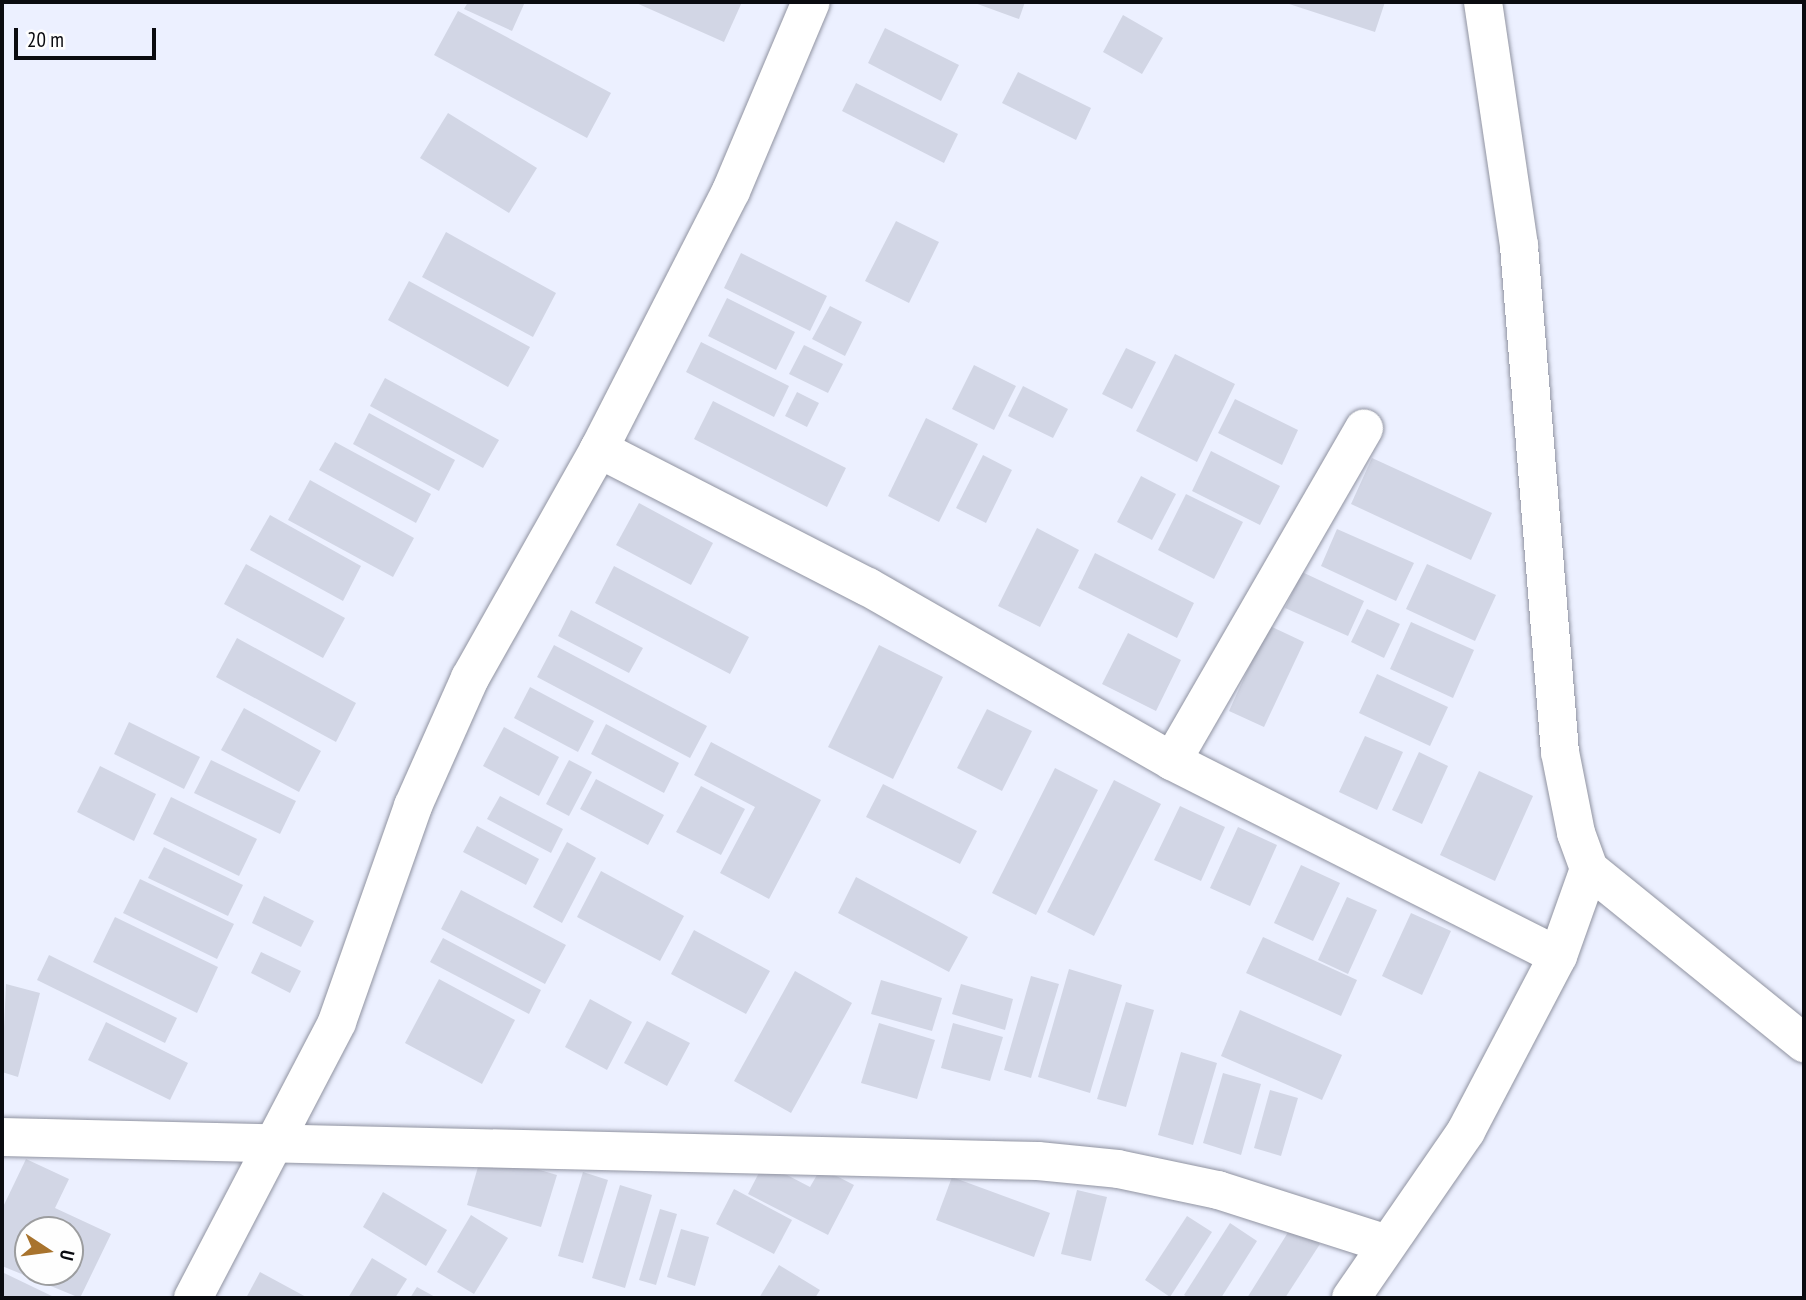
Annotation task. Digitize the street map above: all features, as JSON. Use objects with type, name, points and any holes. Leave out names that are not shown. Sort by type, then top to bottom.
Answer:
[{"type":"street","points":[[193,1298],[281,1139],[361,964],[413,806],[470,678],[599,449],[731,191],[811,2]]},
{"type":"street","points":[[1351,1298],[1466,1131],[1558,956],[1589,869],[1560,752],[1519,246],[1483,2]]},
{"type":"street","points":[[1172,761],[1364,429]]},
{"type":"street","points":[[599,449],[868,587],[1172,761],[1558,956]]},
{"type":"street","points":[[1589,869],[1804,1043]]},
{"type":"street","points":[[2,1137],[281,1139],[1118,1169],[1218,1190],[1387,1244]]},
{"type":"building","points":[[468,2],[525,2],[512,31],[464,9]]},
{"type":"building","points":[[634,2],[742,2],[724,42]]},
{"type":"building","points":[[972,2],[1025,2],[1019,19]]},
{"type":"building","points":[[1283,2],[1385,2],[1375,32]]},
{"type":"building","points":[[458,11],[611,93],[587,138],[434,55]]},
{"type":"building","points":[[1123,15],[1163,38],[1142,74],[1103,52]]},
{"type":"building","points":[[885,28],[959,65],[941,101],[868,63]]},
{"type":"building","points":[[1018,72],[1091,108],[1076,140],[1002,103]]},
{"type":"building","points":[[856,83],[958,134],[944,163],[842,111]]},
{"type":"building","points":[[448,113],[537,168],[509,213],[420,158]]},
{"type":"building","points":[[896,221],[939,242],[909,303],[865,281]]},
{"type":"building","points":[[446,232],[556,293],[533,337],[422,277]]},
{"type":"building","points":[[741,253],[827,296],[810,331],[724,288]]},
{"type":"building","points":[[409,281],[530,347],[508,387],[388,320]]},
{"type":"building","points":[[727,298],[795,332],[776,370],[708,336]]},
{"type":"building","points":[[830,306],[862,322],[845,356],[812,339]]},
{"type":"building","points":[[701,342],[789,386],[774,417],[686,372]]},
{"type":"building","points":[[804,345],[843,364],[828,393],[789,374]]},
{"type":"building","points":[[1126,348],[1156,362],[1132,409],[1102,394]]},
{"type":"building","points":[[1175,354],[1235,384],[1197,462],[1136,431]]},
{"type":"building","points":[[974,365],[1016,386],[994,430],[952,409]]},
{"type":"building","points":[[385,378],[499,440],[483,468],[370,406]]},
{"type":"building","points":[[1023,386],[1068,409],[1053,438],[1008,416]]},
{"type":"building","points":[[797,392],[819,403],[807,427],[785,416]]},
{"type":"building","points":[[1235,399],[1298,430],[1282,465],[1218,433]]},
{"type":"building","points":[[713,401],[846,468],[827,507],[694,439]]},
{"type":"building","points":[[369,413],[455,460],[439,491],[353,444]]},
{"type":"building","points":[[926,418],[978,444],[939,522],[888,496]]},
{"type":"building","points":[[335,442],[431,494],[416,523],[319,470]]},
{"type":"building","points":[[1211,451],[1280,486],[1260,525],[1192,491]]},
{"type":"building","points":[[983,455],[1012,470],[986,523],[956,508]]},
{"type":"building","points":[[1372,458],[1492,513],[1471,560],[1351,504]]},
{"type":"building","points":[[1141,476],[1176,494],[1152,540],[1117,522]]},
{"type":"building","points":[[310,480],[414,538],[393,577],[288,520]]},
{"type":"building","points":[[1186,494],[1243,522],[1214,579],[1158,550]]},
{"type":"building","points":[[639,503],[713,543],[691,585],[616,545]]},
{"type":"building","points":[[270,515],[361,566],[343,601],[250,550]]},
{"type":"building","points":[[1037,528],[1079,550],[1040,627],[998,606]]},
{"type":"building","points":[[1337,529],[1414,563],[1396,601],[1321,566]]},
{"type":"building","points":[[1095,553],[1194,603],[1177,638],[1078,588]]},
{"type":"building","points":[[246,564],[345,618],[323,658],[224,604]]},
{"type":"building","points":[[1427,564],[1496,595],[1475,641],[1406,609]]},
{"type":"building","points":[[614,566],[749,637],[730,674],[595,603]]},
{"type":"building","points":[[1302,572],[1364,601],[1348,636],[1285,608]]},
{"type":"building","points":[[1367,609],[1400,624],[1384,658],[1351,642]]},
{"type":"building","points":[[571,610],[643,648],[629,673],[558,636]]},
{"type":"building","points":[[1411,622],[1474,650],[1453,698],[1390,669]]},
{"type":"building","points":[[1268,625],[1304,642],[1264,727],[1229,711]]},
{"type":"building","points":[[1128,633],[1181,660],[1156,711],[1102,684]]},
{"type":"building","points":[[237,638],[356,703],[336,742],[216,677]]},
{"type":"building","points":[[554,645],[707,726],[690,758],[537,677]]},
{"type":"building","points":[[879,645],[943,677],[893,779],[828,747]]},
{"type":"building","points":[[1377,674],[1448,707],[1430,746],[1359,713]]},
{"type":"building","points":[[530,687],[594,721],[578,752],[514,718]]},
{"type":"building","points":[[244,708],[321,751],[299,792],[221,750]]},
{"type":"building","points":[[987,709],[1032,731],[1002,791],[957,768]]},
{"type":"building","points":[[129,722],[200,757],[184,789],[114,754]]},
{"type":"building","points":[[606,724],[679,763],[664,793],[591,754]]},
{"type":"building","points":[[504,727],[559,757],[539,796],[483,766]]},
{"type":"building","points":[[1365,736],[1403,752],[1377,810],[1339,792]]},
{"type":"building","points":[[711,742],[821,800],[769,899],[720,873],[755,807],[694,775]]},
{"type":"building","points":[[1419,752],[1448,766],[1422,824],[1392,810]]},
{"type":"building","points":[[211,760],[296,801],[280,834],[194,793]]},
{"type":"building","points":[[569,760],[592,772],[569,816],[546,804]]},
{"type":"building","points":[[100,766],[156,794],[134,841],[77,812]]},
{"type":"building","points":[[1055,768],[1098,790],[1036,915],[992,893]]},
{"type":"building","points":[[1479,771],[1533,796],[1495,881],[1440,855]]},
{"type":"building","points":[[596,779],[664,815],[648,845],[580,809]]},
{"type":"building","points":[[1114,780],[1161,804],[1094,936],[1047,912]]},
{"type":"building","points":[[883,784],[977,831],[960,864],[866,817]]},
{"type":"building","points":[[701,786],[745,809],[721,855],[676,832]]},
{"type":"building","points":[[500,796],[563,829],[551,853],[487,819]]},
{"type":"building","points":[[171,797],[257,839],[239,876],[153,834]]},
{"type":"building","points":[[1180,806],[1225,827],[1201,881],[1154,860]]},
{"type":"building","points":[[477,826],[539,859],[526,885],[463,852]]},
{"type":"building","points":[[1238,827],[1277,845],[1250,906],[1210,888]]},
{"type":"building","points":[[567,842],[596,858],[562,923],[533,907]]},
{"type":"building","points":[[164,847],[243,885],[228,916],[148,878]]},
{"type":"building","points":[[1301,865],[1340,883],[1313,941],[1274,923]]},
{"type":"building","points":[[601,871],[684,916],[660,961],[577,917]]},
{"type":"building","points":[[856,877],[968,937],[949,972],[838,913]]},
{"type":"building","points":[[140,879],[234,924],[217,959],[123,913]]},
{"type":"building","points":[[461,890],[566,945],[545,984],[441,929]]},
{"type":"building","points":[[264,896],[314,921],[301,947],[252,923]]},
{"type":"building","points":[[1347,897],[1377,910],[1348,974],[1318,960]]},
{"type":"building","points":[[1411,913],[1451,931],[1422,995],[1382,976]]},
{"type":"building","points":[[115,917],[218,967],[197,1013],[93,962]]},
{"type":"building","points":[[694,930],[770,971],[746,1014],[671,974]]},
{"type":"building","points":[[1263,937],[1357,980],[1341,1016],[1246,973]]},
{"type":"building","points":[[443,938],[541,990],[529,1014],[430,962]]},
{"type":"building","points":[[261,952],[301,971],[290,993],[251,973]]},
{"type":"building","points":[[49,955],[177,1018],[165,1043],[37,980]]},
{"type":"building","points":[[1069,969],[1122,985],[1090,1093],[1038,1077]]},
{"type":"building","points":[[795,971],[852,1003],[791,1113],[734,1081]]},
{"type":"building","points":[[1031,976],[1059,984],[1031,1078],[1004,1070]]},
{"type":"building","points":[[439,979],[515,1020],[482,1084],[405,1043]]},
{"type":"building","points":[[881,980],[942,998],[932,1031],[871,1014]]},
{"type":"building","points":[[6,984],[40,993],[18,1077],[2,1072]]},
{"type":"building","points":[[961,984],[1013,999],[1005,1030],[952,1014]]},
{"type":"building","points":[[590,999],[632,1022],[607,1070],[565,1047]]},
{"type":"building","points":[[1126,1002],[1154,1010],[1126,1107],[1097,1099]]},
{"type":"building","points":[[1240,1010],[1342,1055],[1322,1100],[1221,1056]]},
{"type":"building","points":[[647,1021],[690,1043],[667,1086],[624,1063]]},
{"type":"building","points":[[106,1022],[188,1063],[170,1100],[88,1060]]},
{"type":"building","points":[[879,1023],[935,1040],[917,1099],[861,1083]]},
{"type":"building","points":[[953,1023],[1003,1037],[990,1081],[941,1068]]},
{"type":"building","points":[[1181,1052],[1217,1063],[1193,1145],[1158,1135]]},
{"type":"building","points":[[1223,1073],[1261,1084],[1241,1155],[1203,1143]]},
{"type":"building","points":[[1270,1090],[1298,1098],[1281,1156],[1254,1148]]},
{"type":"building","points":[[482,1153],[557,1175],[541,1227],[467,1205]]},
{"type":"building","points":[[26,1159],[69,1179],[55,1208],[72,1216],[14,1216],[14,1271],[2,1266],[2,1209]]},
{"type":"building","points":[[764,1163],[810,1187],[821,1168],[854,1185],[828,1235],[748,1194]]},
{"type":"building","points":[[583,1172],[608,1180],[583,1263],[558,1256]]},
{"type":"building","points":[[952,1177],[1050,1213],[1034,1257],[936,1220]]},
{"type":"building","points":[[620,1185],[652,1195],[625,1288],[592,1278]]},
{"type":"building","points":[[734,1189],[792,1220],[774,1254],[716,1224]]},
{"type":"building","points":[[1077,1190],[1107,1197],[1091,1261],[1061,1254]]},
{"type":"building","points":[[383,1192],[447,1230],[426,1266],[363,1227]]},
{"type":"building","points":[[660,1209],[677,1214],[656,1285],[639,1280]]},
{"type":"building","points":[[471,1215],[508,1238],[474,1294],[437,1272]]},
{"type":"building","points":[[1187,1216],[1212,1232],[1170,1297],[1145,1280]]},
{"type":"building","points":[[84,1221],[111,1234],[80,1298],[51,1286],[84,1286]]},
{"type":"building","points":[[1230,1223],[1257,1241],[1221,1298],[1189,1298],[1184,1295]]},
{"type":"building","points":[[1292,1226],[1320,1244],[1285,1298],[1247,1298]]},
{"type":"building","points":[[681,1229],[709,1237],[695,1286],[667,1277]]},
{"type":"building","points":[[372,1258],[407,1279],[395,1298],[348,1298]]},
{"type":"building","points":[[779,1265],[820,1290],[815,1298],[759,1298]]},
{"type":"building","points":[[2,1272],[14,1278],[14,1286],[31,1286],[56,1298],[2,1298]]},
{"type":"building","points":[[260,1272],[308,1298],[246,1298]]},
{"type":"building","points":[[417,1287],[437,1298],[410,1298]]}]
